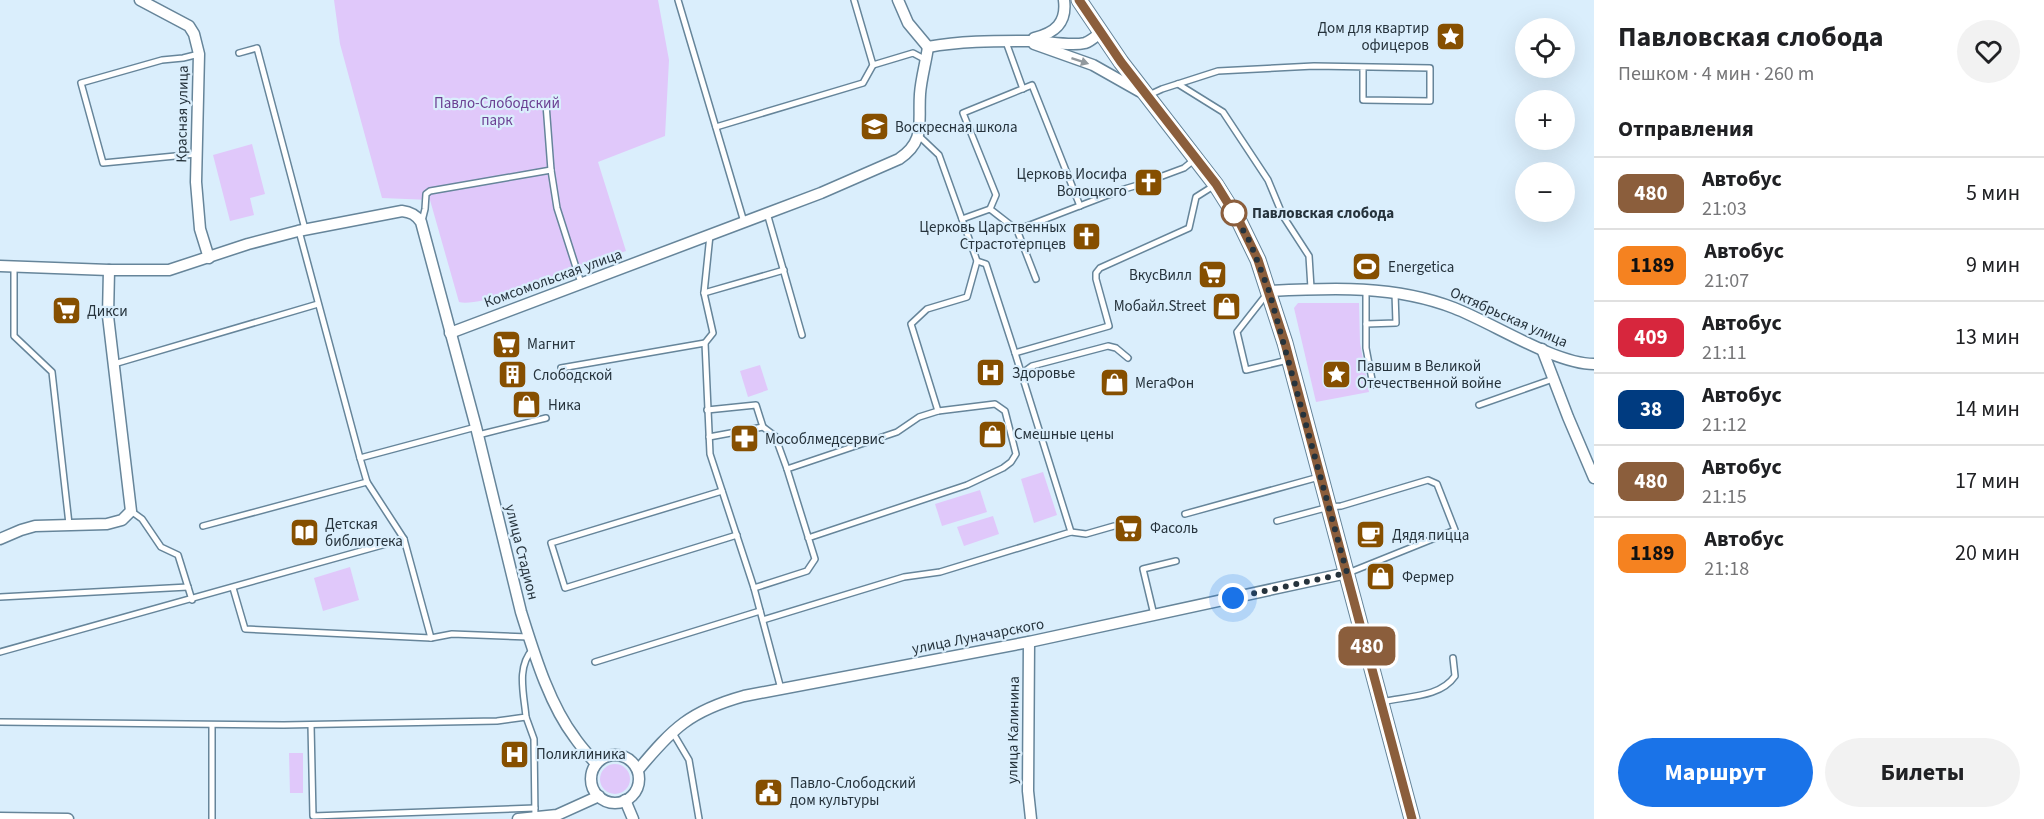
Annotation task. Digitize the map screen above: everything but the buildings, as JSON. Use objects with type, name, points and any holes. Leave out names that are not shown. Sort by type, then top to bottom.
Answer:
[{"type":"main road","points":[[1079,0],[1100,33],[1216,184],[1250,242],[1269,291],[1289,360],[1412,819]]},
{"type":"street","name":"Красная улица","points":[[140,0],[189,26],[194,34],[199,54],[196,182],[200,229],[209,258]]},
{"type":"street","points":[[898,0],[908,23],[928,47],[920,91],[919,135]]},
{"type":"street","points":[[928,47],[969,41],[1006,42],[1044,36],[1061,24],[1065,17],[1064,0]]},
{"type":"street","points":[[1025,40],[1082,44],[1092,40],[1100,33]]},
{"type":"street","points":[[1025,40],[1093,65],[1148,96]]},
{"type":"street","name":"Комсомольская улица","points":[[450,333],[821,193],[899,159],[915,145],[919,135]]},
{"type":"street","points":[[0,266],[169,270],[248,244],[302,230],[402,211],[409,212],[421,222],[450,333]]},
{"type":"street","points":[[0,539],[35,526],[107,524],[122,520],[131,511],[108,316],[109,270]]},
{"type":"street","name":"Октябрьская улица","points":[[1269,291],[1311,288],[1366,289],[1424,297],[1572,361],[1594,364]]},
{"type":"street","name":"улица Стадион","points":[[450,333],[477,431],[521,612],[533,649],[559,711],[574,737],[596,764]]},
{"type":"street","points":[[1542,349],[1594,476]]},
{"type":"street","name":"улица Луначарского","points":[[638,770],[672,732],[688,719],[714,705],[744,696],[1029,642],[1347,573]]},
{"type":"street","name":"улица Калинина","points":[[1029,642],[1028,791],[1030,819]]},
{"type":"street","points":[[619,755],[627,758],[638,770],[637,788],[626,800],[611,802],[598,796],[593,789],[591,780],[596,764],[603,758],[619,755]]},
{"type":"street","points":[[519,819],[535,813],[557,815],[598,796]]},
{"type":"street","points":[[626,800],[633,819]]},
{"type":"street","points":[[0,818],[68,819]]},
{"type":"lane","points":[[678,0],[744,222]]},
{"type":"lane","points":[[716,127],[864,83],[873,65],[854,0]]},
{"type":"lane","points":[[1006,42],[1023,89]]},
{"type":"lane","points":[[239,53],[257,48],[318,304],[367,482],[404,539],[431,638]]},
{"type":"lane","points":[[873,65],[913,53],[926,60]]},
{"type":"lane","points":[[196,154],[103,163],[81,83],[162,60],[199,54]]},
{"type":"lane","points":[[1148,96],[1162,89],[1218,71],[1314,66],[1430,68],[1430,101],[1363,100],[1363,67]]},
{"type":"lane","points":[[1178,84],[1223,112],[1268,180],[1283,216],[1309,256],[1311,288]]},
{"type":"lane","points":[[962,219],[990,209],[996,195],[963,113],[1032,86],[1080,206]]},
{"type":"lane","points":[[546,104],[551,170],[557,208],[581,283]]},
{"type":"lane","points":[[919,135],[939,155],[977,261],[967,297],[927,309],[911,324],[938,411]]},
{"type":"lane","points":[[1156,178],[1184,168],[1197,158]]},
{"type":"lane","points":[[421,222],[426,194],[430,190],[551,170]]},
{"type":"lane","points":[[1015,352],[1109,326],[1096,273],[1100,268],[1189,228],[1196,197],[1216,184]]},
{"type":"lane","points":[[1017,230],[1138,185]]},
{"type":"lane","points":[[990,209],[1017,230],[1036,279]]},
{"type":"lane","points":[[767,213],[802,335]]},
{"type":"lane","points":[[710,235],[704,292],[712,333],[705,343],[710,454],[754,588],[781,689]]},
{"type":"lane","points":[[977,261],[986,264],[1071,531]]},
{"type":"lane","points":[[14,267],[14,336],[52,372],[69,524]]},
{"type":"lane","points":[[704,292],[784,270]]},
{"type":"lane","points":[[1366,289],[1366,348],[1373,385]]},
{"type":"lane","points":[[1269,291],[1237,332],[1246,370],[1289,360]]},
{"type":"lane","points":[[1366,324],[1396,323],[1395,292]]},
{"type":"lane","points":[[114,363],[318,304]]},
{"type":"lane","points":[[561,368],[705,343]]},
{"type":"lane","points":[[1021,374],[1032,366],[1108,346],[1116,348],[1128,358]]},
{"type":"lane","points":[[1479,405],[1553,379]]},
{"type":"lane","points":[[787,469],[897,432],[919,417],[938,411],[995,404],[1005,411],[1016,454],[1011,462],[968,486],[808,538]]},
{"type":"lane","points":[[707,411],[756,405],[763,427],[775,436],[815,559],[807,571],[754,588]]},
{"type":"lane","points":[[360,458],[546,418]]},
{"type":"lane","points":[[709,437],[763,427]]},
{"type":"lane","points":[[1185,514],[1321,477]]},
{"type":"lane","points":[[1277,521],[1341,506],[1428,480],[1437,484],[1455,530],[1347,573]]},
{"type":"lane","points":[[203,526],[367,482]]},
{"type":"lane","points":[[722,491],[552,543],[565,588],[737,535]]},
{"type":"lane","points":[[131,511],[142,519],[161,547],[178,555],[192,600]]},
{"type":"lane","points":[[763,620],[904,577],[940,572],[1071,531],[1086,534],[1114,526]]},
{"type":"lane","points":[[0,652],[404,539]]},
{"type":"lane","points":[[1154,615],[1143,569],[1176,561]]},
{"type":"lane","points":[[0,597],[188,587]]},
{"type":"lane","points":[[233,588],[244,629],[431,638],[452,634],[529,637]]},
{"type":"lane","points":[[594,662],[760,611]]},
{"type":"lane","points":[[311,725],[313,816],[535,813],[534,739],[526,717],[522,671],[525,657],[533,649]]},
{"type":"lane","points":[[1381,702],[1440,690],[1449,686],[1455,676],[1453,658]]},
{"type":"lane","points":[[0,722],[311,725],[497,721],[526,717]]},
{"type":"lane","points":[[212,725],[212,819]]},
{"type":"lane","points":[[672,732],[688,760],[699,819]]},
{"type":"green space","name":"Павло-Слободский парк","points":[[334,0],[658,0],[669,60],[665,136],[598,162],[626,251],[514,292],[472,302],[459,302],[430,200],[382,198],[340,44]]},
{"type":"green space","points":[[252,144],[265,194],[250,198],[254,215],[230,221],[213,155]]},
{"type":"green space","points":[[1298,303],[1359,303],[1360,343],[1369,392],[1316,402],[1294,308]]},
{"type":"green space","points":[[760,365],[768,390],[748,397],[740,371]]},
{"type":"green space","points":[[1043,472],[1057,515],[1034,523],[1021,479]]},
{"type":"green space","points":[[980,490],[987,512],[942,526],[935,504]]},
{"type":"green space","points":[[993,516],[999,534],[964,546],[957,527]]},
{"type":"green space","points":[[350,567],[359,600],[323,611],[314,578]]},
{"type":"green space","points":[[289,753],[303,753],[303,793],[290,793]]},
{"type":"green space","points":[[615,764],[626,768],[630,779],[626,790],[615,794],[604,790],[600,779],[604,768]]},
{"type":"bus line","name":"480","points":[[1079,0],[1121,62],[1216,184],[1240,223],[1258,260],[1285,343],[1412,819]]},
{"type":"place","name":"Дом для квартир офицеров","points":[[1450,37]]},
{"type":"place","name":"Воскресная школа","points":[[874,127]]},
{"type":"place","name":"Церковь Иосифа Волоцкого","points":[[1148,183]]},
{"type":"place","name":"Павловская слобода","points":[[1234,213]]},
{"type":"place","name":"Церковь Царственных Страстотерпцев","points":[[1087,236]]},
{"type":"place","name":"Energetica","points":[[1367,267]]},
{"type":"place","name":"ВкусВилл","points":[[1213,275]]},
{"type":"place","name":"Мобайл.Street","points":[[1227,306]]},
{"type":"place","name":"Дикси","points":[[66,311]]},
{"type":"place","name":"Магнит","points":[[506,344]]},
{"type":"place","name":"Здоровье","points":[[991,373]]},
{"type":"place","name":"Слободской","points":[[512,375]]},
{"type":"place","name":"Павшим в Великой Отечественной войне","points":[[1336,375]]},
{"type":"place","name":"МегаФон","points":[[1114,383]]},
{"type":"place","name":"Ника","points":[[527,405]]},
{"type":"place","name":"Смешные цены","points":[[993,434]]},
{"type":"place","name":"Мособлмедсервис","points":[[744,439]]},
{"type":"place","name":"Фасоль","points":[[1129,528]]},
{"type":"place","name":"Детская библиотека","points":[[304,533]]},
{"type":"place","name":"Дядя пицца","points":[[1371,535]]},
{"type":"place","name":"Фермер","points":[[1381,577]]},
{"type":"place","name":"Поликлиника","points":[[515,754]]},
{"type":"place","name":"Павло-Слободский дом культуры","points":[[769,792]]},
{"type":"route","points":[[1233,598],[1347,573],[1269,291],[1250,242],[1229,206],[1234,213]]}]
